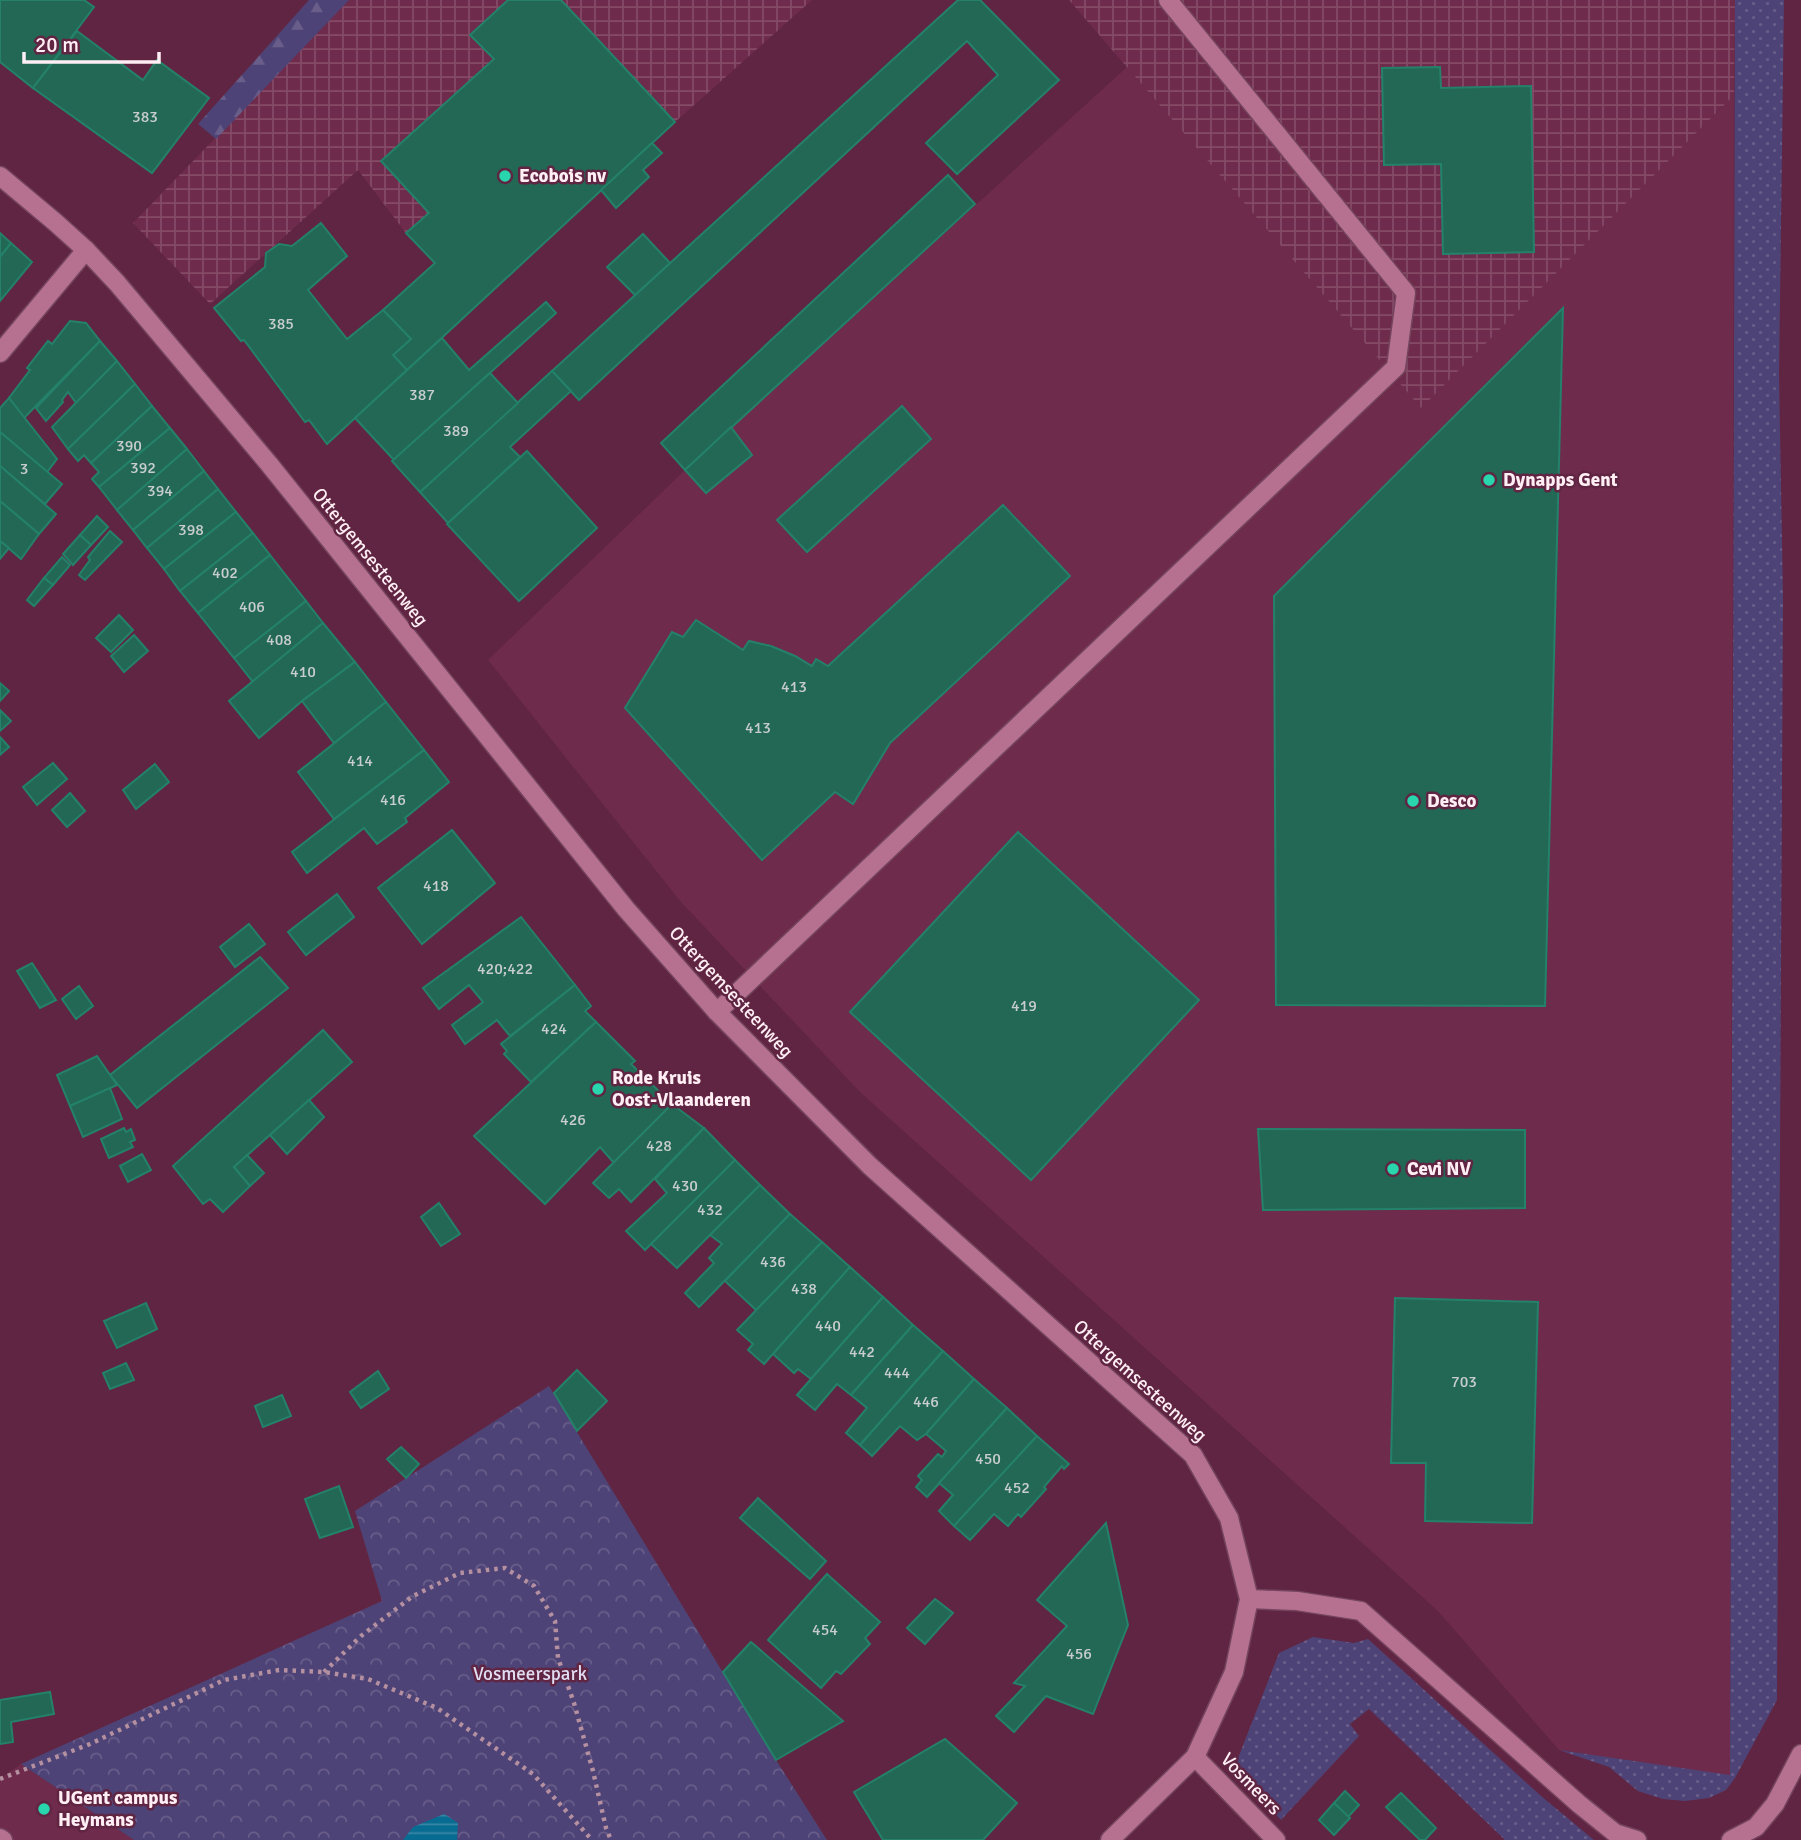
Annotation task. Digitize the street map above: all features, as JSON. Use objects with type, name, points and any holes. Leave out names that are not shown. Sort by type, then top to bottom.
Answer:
[{"type":"street","points":[[717,1012],[1396,367],[1406,293],[1168,0]]},
{"type":"street","name":"Ottergemsesteenweg","points":[[0,177],[86,250],[117,283],[269,464],[626,909],[717,1012],[870,1166],[1193,1455],[1229,1518],[1249,1599],[1234,1672],[1195,1757],[1110,1840]]},
{"type":"street","points":[[0,353],[86,250]]},
{"type":"street","points":[[1249,1599],[1297,1601],[1361,1611],[1579,1804],[1615,1833],[1637,1840]]},
{"type":"street","points":[[1731,1840],[1756,1827],[1775,1804],[1801,1754]]},
{"type":"street","name":"Vosmeers","points":[[1195,1757],[1276,1840]]},
{"type":"path","points":[[324,1672],[361,1636],[413,1596],[460,1573],[505,1568],[534,1586],[555,1621],[558,1658],[574,1703],[611,1840]]},
{"type":"path","points":[[0,1779],[90,1744],[224,1680],[279,1670],[324,1672],[368,1679],[437,1708],[533,1774],[592,1840]]},
{"type":"shaded area","points":[[349,0],[812,0],[675,122],[407,370],[383,310],[435,262],[406,233],[358,170],[210,304],[133,223]]},
{"type":"shaded area","points":[[1069,0],[1735,0],[1734,95],[1421,408]]},
{"type":"shaded area","points":[[1127,67],[1421,407],[1734,95],[1730,1776],[1559,1750],[1438,1611],[860,1092],[681,902],[488,660],[685,470]]},
{"type":"shaded area","name":"UGent campus Heymans","points":[[21,1764],[134,1840],[0,1840],[0,1779]]},
{"type":"green space","points":[[309,0],[349,0],[216,139],[198,124]]},
{"type":"green space","points":[[1735,0],[1784,0],[1779,375],[1783,599],[1777,1700],[1726,1790],[1709,1798],[1685,1801],[1663,1799],[1638,1791],[1609,1767],[1559,1750],[1730,1775]]},
{"type":"green space","name":"Vosmeerspark","points":[[549,1386],[827,1840],[134,1840],[21,1764],[382,1601],[355,1511]]},
{"type":"green space","points":[[1313,1637],[1354,1643],[1368,1639],[1541,1796],[1594,1840],[1505,1840],[1369,1709],[1350,1724],[1359,1736],[1281,1820],[1233,1771],[1279,1653]]},
{"type":"water","points":[[444,1814],[458,1823],[457,1840],[403,1840],[413,1827]]},
{"type":"building","points":[[0,0],[84,0],[94,7],[33,88],[0,62]]},
{"type":"building","name":"Ecobois nv","points":[[508,0],[561,0],[675,122],[407,370],[393,355],[411,339],[383,310],[435,263],[406,233],[429,213],[381,161],[494,59],[470,35]]},
{"type":"building","points":[[958,0],[980,0],[1059,80],[957,174],[926,143],[998,75],[967,41],[579,400],[552,371]]},
{"type":"building","points":[[77,31],[143,80],[157,60],[209,98],[152,173],[33,88]]},
{"type":"building","points":[[1440,67],[1441,88],[1531,86],[1534,252],[1443,254],[1441,164],[1384,165],[1382,68]]},
{"type":"building","points":[[652,143],[662,153],[643,170],[649,177],[616,208],[601,190]]},
{"type":"building","points":[[948,175],[975,204],[685,470],[661,443]]},
{"type":"building","points":[[321,223],[347,256],[308,290],[347,339],[383,310],[411,339],[393,355],[407,370],[327,444],[309,420],[305,422],[244,340],[241,341],[214,308],[265,267],[266,253],[279,244],[292,246]]},
{"type":"building","points":[[0,233],[11,243],[0,257]]},
{"type":"building","points":[[643,234],[670,263],[635,295],[607,267]]},
{"type":"building","points":[[11,243],[32,262],[0,301],[0,257]]},
{"type":"building","points":[[546,302],[556,313],[394,460],[355,418],[442,338],[469,370]]},
{"type":"building","name":"Desco","points":[[1563,308],[1545,1006],[1276,1005],[1274,596]]},
{"type":"building","points":[[70,321],[86,323],[100,341],[24,418],[9,398],[48,341],[52,344]]},
{"type":"building","points":[[100,341],[117,361],[76,403],[68,392],[46,421],[36,408]]},
{"type":"building","points":[[117,361],[135,384],[68,449],[52,427]]},
{"type":"building","points":[[552,371],[571,391],[510,447],[520,457],[448,523],[420,492]]},
{"type":"building","points":[[490,373],[518,403],[420,492],[392,461]]},
{"type":"building","points":[[135,384],[152,406],[91,463],[84,455],[78,461],[68,449]]},
{"type":"building","points":[[9,398],[57,459],[47,472],[0,432],[0,408]]},
{"type":"building","points":[[152,406],[170,428],[99,487],[92,479],[99,472],[91,463]]},
{"type":"building","points":[[902,406],[931,439],[807,552],[777,520]]},
{"type":"building","points":[[731,427],[752,455],[706,493],[685,470]]},
{"type":"building","points":[[170,428],[187,449],[117,510],[99,487]]},
{"type":"building","points":[[0,432],[62,484],[45,504],[0,466]]},
{"type":"building","points":[[187,449],[204,471],[133,530],[117,510]]},
{"type":"building","points":[[527,451],[597,528],[519,601],[447,524]]},
{"type":"building","points":[[0,466],[56,514],[39,534],[0,501]]},
{"type":"building","points":[[204,471],[218,489],[147,548],[133,530]]},
{"type":"building","points":[[218,489],[236,512],[164,569],[147,548]]},
{"type":"building","points":[[0,501],[39,534],[21,559],[0,541]]},
{"type":"building","points":[[1003,505],[1070,576],[890,743],[853,804],[835,792],[762,860],[625,708],[672,632],[683,637],[696,620],[743,650],[749,641],[771,646],[812,666],[816,659],[828,666]]},
{"type":"building","points":[[236,512],[253,533],[180,591],[164,569]]},
{"type":"building","points":[[97,516],[108,527],[91,545],[80,535]]},
{"type":"building","points":[[110,531],[122,542],[85,580],[79,575],[90,560],[88,557]]},
{"type":"building","points":[[253,533],[270,555],[198,613],[180,591]]},
{"type":"building","points":[[80,535],[91,545],[73,565],[63,554]]},
{"type":"building","points":[[0,541],[9,548],[0,559]]},
{"type":"building","points":[[270,555],[306,601],[234,658],[198,613]]},
{"type":"building","points":[[62,557],[70,565],[53,585],[44,578]]},
{"type":"building","points":[[44,578],[53,585],[34,606],[27,600]]},
{"type":"building","points":[[306,601],[323,623],[253,682],[234,658]]},
{"type":"building","points":[[119,615],[133,630],[111,652],[96,638]]},
{"type":"building","points":[[323,623],[355,662],[302,701],[259,738],[229,701]]},
{"type":"building","points":[[134,635],[148,651],[124,672],[111,656]]},
{"type":"building","points":[[355,662],[386,702],[334,743],[302,701]]},
{"type":"building","points":[[0,683],[9,691],[0,701]]},
{"type":"building","points":[[386,702],[424,750],[334,819],[298,772]]},
{"type":"building","points":[[0,710],[11,721],[0,731]]},
{"type":"building","points":[[0,737],[9,747],[0,755]]},
{"type":"building","points":[[424,750],[449,782],[405,818],[407,822],[377,844],[364,828],[307,873],[292,852]]},
{"type":"building","points":[[53,763],[67,779],[37,805],[23,787]]},
{"type":"building","points":[[155,764],[169,782],[136,809],[123,790]]},
{"type":"building","points":[[70,793],[85,811],[67,827],[52,810]]},
{"type":"building","points":[[452,830],[495,883],[422,944],[378,888]]},
{"type":"building","points":[[1018,832],[1199,1000],[1031,1180],[850,1012]]},
{"type":"building","points":[[337,894],[354,917],[306,955],[288,932]]},
{"type":"building","points":[[521,917],[575,985],[510,1036],[497,1020],[465,1044],[452,1025],[483,1002],[469,985],[439,1009],[423,988]]},
{"type":"building","points":[[249,924],[265,944],[235,967],[220,947]]},
{"type":"building","points":[[260,957],[288,988],[137,1108],[110,1075]]},
{"type":"building","points":[[32,963],[56,1000],[40,1008],[17,971]]},
{"type":"building","points":[[575,985],[591,1006],[585,1011],[596,1022],[531,1082],[504,1054],[507,1051],[501,1044]]},
{"type":"building","points":[[79,986],[93,1006],[76,1019],[62,999]]},
{"type":"building","points":[[596,1022],[635,1061],[631,1064],[672,1104],[614,1163],[600,1147],[545,1204],[474,1136]]},
{"type":"building","points":[[323,1030],[352,1062],[234,1167],[250,1186],[223,1212],[210,1199],[203,1204],[173,1166]]},
{"type":"building","points":[[97,1056],[117,1085],[70,1106],[57,1075]]},
{"type":"building","points":[[110,1088],[122,1119],[83,1137],[70,1106]]},
{"type":"building","points":[[309,1100],[324,1117],[287,1154],[270,1135]]},
{"type":"building","points":[[672,1104],[704,1128],[631,1202],[619,1189],[609,1198],[593,1183]]},
{"type":"building","points":[[124,1128],[126,1132],[131,1129],[135,1140],[130,1142],[133,1147],[109,1158],[101,1139]]},
{"type":"building","points":[[704,1128],[735,1160],[645,1250],[626,1231],[667,1193],[655,1179]]},
{"type":"building","name":"Cevi NV","points":[[1258,1129],[1525,1130],[1525,1208],[1263,1210]]},
{"type":"building","points":[[142,1154],[151,1170],[128,1182],[120,1166]]},
{"type":"building","points":[[247,1155],[264,1173],[250,1186],[234,1167]]},
{"type":"building","points":[[735,1160],[760,1185],[677,1268],[651,1244]]},
{"type":"building","points":[[760,1185],[790,1214],[699,1307],[685,1293],[714,1263],[709,1258],[722,1244],[710,1235]]},
{"type":"building","points":[[439,1203],[460,1234],[441,1246],[421,1217]]},
{"type":"building","points":[[790,1214],[822,1242],[756,1310],[725,1281]]},
{"type":"building","points":[[822,1242],[850,1267],[764,1364],[748,1350],[753,1344],[737,1330]]},
{"type":"building","points":[[850,1267],[883,1297],[811,1379],[798,1369],[794,1373],[773,1354]]},
{"type":"building","points":[[883,1297],[913,1325],[851,1395],[837,1384],[815,1410],[797,1395]]},
{"type":"building","points":[[1395,1298],[1538,1302],[1532,1523],[1425,1521],[1426,1463],[1391,1463]]},
{"type":"building","points":[[146,1303],[157,1329],[117,1348],[104,1321]]},
{"type":"building","points":[[913,1325],[943,1351],[860,1445],[846,1433],[867,1408],[851,1395]]},
{"type":"building","points":[[943,1351],[974,1379],[926,1434],[917,1440],[900,1426],[872,1456],[860,1445]]},
{"type":"building","points":[[126,1363],[134,1380],[110,1389],[103,1373]]},
{"type":"building","points":[[577,1370],[607,1401],[577,1431],[554,1393]]},
{"type":"building","points":[[378,1371],[389,1389],[361,1408],[350,1392]]},
{"type":"building","points":[[974,1379],[1007,1408],[927,1497],[916,1487],[922,1480],[918,1476],[938,1454],[942,1457],[946,1451],[926,1434]]},
{"type":"building","points":[[282,1395],[291,1416],[263,1427],[255,1406]]},
{"type":"building","points":[[1007,1408],[1037,1436],[954,1526],[939,1511],[953,1495],[939,1483]]},
{"type":"building","points":[[1037,1436],[1069,1464],[1064,1469],[1062,1466],[1021,1517],[1018,1514],[1008,1526],[994,1514],[970,1540],[954,1526]]},
{"type":"building","points":[[401,1447],[419,1464],[406,1478],[387,1459]]},
{"type":"building","points":[[339,1486],[353,1527],[320,1538],[305,1499]]},
{"type":"building","points":[[758,1498],[826,1561],[810,1579],[740,1518]]},
{"type":"building","points":[[1106,1523],[1128,1625],[1093,1714],[1046,1696],[1014,1732],[996,1716],[1025,1686],[1014,1683],[1067,1626],[1037,1600]]},
{"type":"building","points":[[827,1574],[880,1622],[865,1638],[870,1644],[841,1674],[836,1671],[821,1688],[768,1640]]},
{"type":"building","points":[[935,1599],[953,1613],[925,1644],[907,1628]]},
{"type":"building","points":[[751,1642],[843,1721],[776,1760],[723,1672]]},
{"type":"building","points":[[50,1692],[54,1714],[11,1722],[13,1742],[0,1744],[0,1700]]},
{"type":"building","points":[[945,1739],[1017,1803],[983,1840],[883,1840],[854,1792]]},
{"type":"building","points":[[1345,1791],[1359,1805],[1348,1817],[1334,1803]]},
{"type":"building","points":[[1401,1793],[1436,1828],[1425,1840],[1420,1840],[1386,1807]]},
{"type":"building","points":[[1334,1803],[1350,1818],[1334,1835],[1319,1820]]},
{"type":"place","name":"Ecobois nv","points":[[505,176]]},
{"type":"place","name":"Dynapps Gent","points":[[1489,480]]},
{"type":"place","name":"Desco","points":[[1413,801]]},
{"type":"place","name":"Rode Kruis Oost-Vlaanderen","points":[[598,1089]]},
{"type":"place","name":"Cevi NV","points":[[1393,1169]]},
{"type":"place","name":"UGent campus Heymans","points":[[44,1809]]}]
